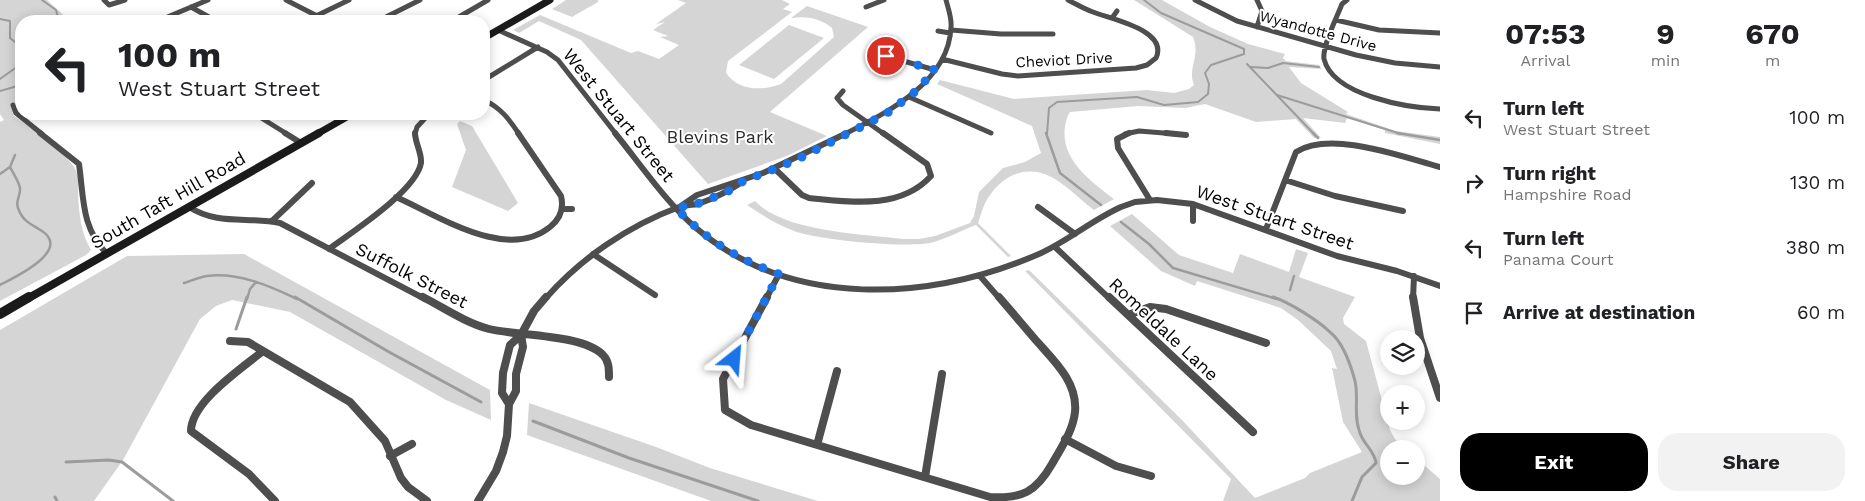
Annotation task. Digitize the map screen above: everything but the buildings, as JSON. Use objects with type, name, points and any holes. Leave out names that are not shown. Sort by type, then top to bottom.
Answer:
[{"type":"main road","points":[[490,35],[550,0]]},
{"type":"main road","name":"South Taft Hill Road","points":[[0,314],[341,120]]},
{"type":"street","points":[[104,0],[109,5],[125,0]]},
{"type":"street","points":[[172,15],[208,0]]},
{"type":"street","points":[[286,0],[314,15]]},
{"type":"street","points":[[318,15],[349,0]]},
{"type":"street","points":[[390,15],[420,0]]},
{"type":"street","points":[[462,15],[488,0]]},
{"type":"street","points":[[866,7],[884,0]]},
{"type":"street","points":[[679,207],[691,196],[720,186],[742,182],[775,169],[886,114],[909,97],[935,70],[942,59],[951,31],[951,19],[946,0]]},
{"type":"street","points":[[1068,0],[1093,12],[1112,18],[1117,11]]},
{"type":"street","name":"Wyandotte Drive","points":[[1194,0],[1229,18],[1326,47],[1383,61],[1440,67]]},
{"type":"street","points":[[1257,0],[1262,11],[1257,27]]},
{"type":"street","points":[[1347,0],[1342,4],[1326,47],[1324,60],[1327,67],[1339,79],[1353,88],[1393,104],[1419,109],[1440,109]]},
{"type":"street","points":[[191,7],[205,15]]},
{"type":"street","name":"Cheviot Drive","points":[[942,59],[1002,74],[1018,76],[1132,68],[1146,65],[1156,58],[1158,47],[1153,38],[1137,27],[1112,18]]},
{"type":"street","points":[[1336,20],[1380,30],[1440,33]]},
{"type":"street","name":"West Stuart Street","points":[[498,30],[538,47],[558,60],[696,229],[726,250],[752,264],[779,274],[836,288],[878,291],[919,289],[980,276],[1030,259],[1055,247],[1128,204],[1150,200],[1169,200],[1193,204],[1337,256],[1414,276],[1440,286]]},
{"type":"street","points":[[938,31],[1011,35],[1053,34]]},
{"type":"street","points":[[490,76],[538,47]]},
{"type":"street","points":[[886,56],[935,70]]},
{"type":"street","points":[[775,169],[802,195],[820,200],[877,202],[926,184],[931,176],[927,164],[839,102],[837,98],[842,91]]},
{"type":"street","points":[[909,97],[991,133]]},
{"type":"street","points":[[396,197],[487,238],[512,241],[529,238],[549,228],[557,220],[562,209],[561,196],[507,116],[497,106],[490,103]]},
{"type":"street","points":[[13,105],[15,110]]},
{"type":"street","points":[[25,120],[79,164],[87,228],[95,243],[107,254]]},
{"type":"street","points":[[265,120],[301,143]]},
{"type":"street","points":[[329,249],[410,185],[418,173],[421,158],[415,145],[415,133],[423,120]]},
{"type":"street","points":[[1150,200],[1118,148],[1117,139],[1123,134],[1133,131],[1186,135]]},
{"type":"street","points":[[1266,229],[1300,148],[1320,142],[1348,144],[1440,167]]},
{"type":"street","points":[[1285,180],[1335,196],[1403,211]]},
{"type":"street","points":[[509,404],[502,393],[503,373],[510,344],[520,335],[545,298],[593,254],[627,231],[679,207],[697,204],[727,192],[742,182]]},
{"type":"street","points":[[272,221],[312,183]]},
{"type":"street","points":[[1193,204],[1193,221]]},
{"type":"street","name":"Suffolk Street","points":[[189,207],[197,213],[215,220],[272,221],[476,325],[520,335],[573,342],[596,349],[604,355],[607,361],[609,377]]},
{"type":"street","points":[[1038,208],[1075,234]]},
{"type":"street","points":[[562,209],[572,209]]},
{"type":"street","points":[[512,241],[513,249]]},
{"type":"street","name":"Romeldale Lane","points":[[1055,247],[1253,432]]},
{"type":"street","points":[[593,254],[655,295]]},
{"type":"street","points":[[779,274],[724,378],[722,392],[726,405],[725,410],[751,425],[990,497],[1025,498],[1042,480],[1072,427],[1075,409],[1071,388],[1067,378],[1056,362],[980,276]]},
{"type":"street","points":[[1414,276],[1412,292],[1415,319],[1440,398]]},
{"type":"street","points":[[1128,315],[1143,308],[1166,309],[1266,343]]},
{"type":"street","points":[[478,501],[496,470],[503,452],[507,436],[509,404],[516,391],[516,374],[523,347],[520,335]]},
{"type":"street","points":[[230,341],[243,340],[350,402],[377,430],[401,478],[408,487],[427,501]]},
{"type":"street","points":[[263,351],[217,390],[194,414],[189,427],[191,431],[261,484],[275,501]]},
{"type":"street","points":[[817,445],[837,372]]},
{"type":"street","points":[[925,477],[942,374]]},
{"type":"street","points":[[1065,438],[1119,469],[1151,476]]},
{"type":"street","points":[[390,456],[412,444]]},
{"type":"green space","points":[[0,0],[47,0],[63,15],[15,15],[15,114],[13,115],[15,120],[19,120],[66,157],[76,171],[81,223],[91,250],[86,255],[0,301],[0,122],[4,120],[0,114]]},
{"type":"green space","points":[[566,0],[598,0],[598,2],[572,17],[552,9]]},
{"type":"green space","name":"Blevins Park","points":[[678,0],[782,0],[790,4],[783,9],[792,12],[728,61],[726,73],[731,79],[751,88],[766,88],[781,84],[834,37],[832,28],[823,22],[802,17],[791,18],[807,6],[868,27],[770,112],[827,136],[787,156],[708,184],[581,40],[539,21],[519,33],[513,30],[540,15],[631,53],[638,51],[659,59],[679,45],[660,37],[668,36],[653,30],[665,22],[656,24],[686,3]]},
{"type":"green space","points":[[1134,0],[1162,0],[1210,27],[1248,44],[1285,54],[1283,58],[1286,61],[1319,65],[1322,69],[1289,67],[1301,83],[1348,112],[1346,114],[1396,131],[1440,137],[1440,144],[1385,133],[1385,130],[1347,118],[1345,123],[1303,118],[1321,138],[1314,138],[1296,119],[1256,122],[1205,104],[1185,108],[1138,106],[1070,112],[1065,126],[1065,138],[1067,149],[1072,159],[1087,177],[1114,199],[1094,210],[1065,186],[1047,175],[1029,171],[1013,175],[999,184],[993,191],[983,207],[978,223],[1011,256],[1008,257],[976,225],[934,242],[922,244],[885,244],[822,238],[794,231],[776,223],[747,205],[755,201],[768,211],[785,219],[825,230],[903,239],[935,236],[970,223],[974,216],[979,192],[1003,168],[1025,162],[1041,153],[1032,126],[937,84],[940,80],[1014,99],[1147,90],[1174,93],[1189,89],[1194,85],[1192,73],[1196,50],[1193,37]]},
{"type":"green space","points":[[789,25],[824,38],[774,79],[739,65]]},
{"type":"green space","points":[[460,121],[472,126],[518,203],[508,211],[452,187],[466,150],[457,124]]},
{"type":"green space","points":[[1132,214],[1179,255],[1233,273],[1240,254],[1289,272],[1296,249],[1308,253],[1299,277],[1355,297],[1343,318],[1344,324],[1366,341],[1380,393],[1380,430],[1390,430],[1396,440],[1380,440],[1380,485],[1425,485],[1425,466],[1440,479],[1440,501],[1223,501],[1231,479],[1025,271],[1029,270],[1182,420],[1255,498],[1362,452],[1343,422],[1332,368],[1337,369],[1331,351],[1298,320],[1281,308],[1197,281],[1195,286],[1161,271],[1110,226]]},
{"type":"green space","points":[[244,254],[490,390],[491,420],[446,400],[290,312],[232,300],[216,306],[200,319],[123,460],[94,501],[0,501],[0,330],[127,256]]},
{"type":"green space","points":[[529,403],[656,447],[710,468],[818,501],[711,501],[527,435]]},
{"type":"waterway","points":[[42,0],[56,10],[57,15]]},
{"type":"waterway","points":[[1047,134],[1049,108],[1057,102],[1137,97],[1164,105],[1198,102],[1208,94],[1209,84],[1205,73],[1211,65],[1244,54],[1244,49],[1161,13],[1144,0]]},
{"type":"waterway","points":[[0,19],[10,21],[10,38],[15,42]]},
{"type":"waterway","points":[[1251,67],[1268,68],[1283,63],[1319,67]]},
{"type":"waterway","points":[[1247,64],[1314,134]]},
{"type":"waterway","points":[[0,79],[15,68]]},
{"type":"waterway","points":[[0,91],[15,87]]},
{"type":"waterway","points":[[1277,95],[1399,133]]},
{"type":"waterway","points":[[1046,133],[1060,173],[1101,205]]},
{"type":"waterway","points":[[1399,133],[1440,140]]},
{"type":"waterway","points":[[1314,134],[1318,138]]},
{"type":"waterway","points":[[10,167],[15,155]]},
{"type":"waterway","points":[[0,174],[10,167]]},
{"type":"waterway","points":[[0,285],[37,263],[50,247],[49,239],[42,231],[25,220],[20,213],[17,203],[20,188],[10,167]]},
{"type":"waterway","points":[[1121,222],[1149,244],[1173,268],[1277,299]]},
{"type":"waterway","points":[[184,283],[207,276],[230,276],[254,281],[297,299]]},
{"type":"waterway","points":[[1290,290],[1294,276]]},
{"type":"waterway","points":[[247,299],[250,289],[256,282]]},
{"type":"waterway","points":[[236,329],[247,297]]},
{"type":"waterway","points":[[295,297],[389,352],[481,402]]},
{"type":"waterway","points":[[1273,297],[1295,307],[1326,328],[1335,337],[1349,362],[1356,387],[1358,427],[1376,463],[1362,477],[1352,501]]},
{"type":"waterway","points":[[533,421],[629,458],[758,501]]},
{"type":"waterway","points":[[66,462],[109,460],[122,462],[173,501]]},
{"type":"waterway","points":[[55,497],[57,501]]},
{"type":"route","points":[[734,359],[779,274],[752,264],[710,240],[696,229],[676,208],[697,204],[727,192],[742,182],[796,160],[886,114],[916,91],[929,79],[935,70],[886,56]]}]
